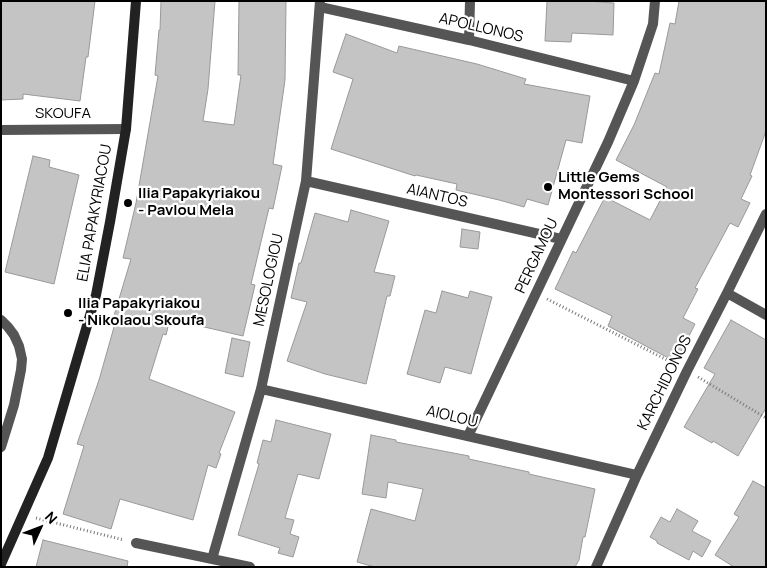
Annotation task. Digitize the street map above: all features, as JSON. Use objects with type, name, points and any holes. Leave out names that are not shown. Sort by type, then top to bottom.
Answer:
[{"type":"main road","name":"ELIA PAPAKYRIACOU","points":[[1,564],[48,458],[96,295],[126,129],[136,1]]},
{"type":"street","points":[[469,40],[470,1]]},
{"type":"street","name":"PERGAMOU","points":[[468,436],[608,142],[634,81],[653,24],[655,1]]},
{"type":"street","name":"APOLLONOS","points":[[320,4],[634,81]]},
{"type":"street","name":"MESOLOGIOU","points":[[212,559],[260,388],[306,181],[320,4]]},
{"type":"street","name":"SKOUFA","points":[[1,130],[126,129]]},
{"type":"street","name":"AIANTOS","points":[[306,181],[561,239]]},
{"type":"street","name":"KARCHIDONOS","points":[[596,567],[637,474],[766,214]]},
{"type":"street","points":[[727,294],[766,315]]},
{"type":"street","points":[[1,320],[14,335],[22,358],[14,405],[1,447]]},
{"type":"street","name":"AIOLOU","points":[[260,388],[637,474]]},
{"type":"street","points":[[136,543],[250,567]]},
{"type":"path","points":[[535,294],[687,371],[766,418]]},
{"type":"path","points":[[23,514],[136,543]]},
{"type":"building","points":[[1,1],[95,1],[80,101],[23,94],[23,99],[1,100]]},
{"type":"building","points":[[161,1],[215,1],[208,89],[203,121],[234,125],[241,75],[238,75],[239,1],[286,1],[285,80],[273,164],[282,166],[273,209],[269,208],[251,284],[255,285],[243,336],[170,319],[166,335],[163,334],[149,379],[235,412],[219,453],[221,454],[216,468],[208,465],[193,520],[120,499],[111,529],[63,514],[84,446],[77,444],[99,380],[116,320],[113,319],[131,259],[123,258],[136,203],[158,76],[155,75]]},
{"type":"building","points":[[547,1],[614,3],[613,35],[572,33],[571,42],[545,41]]},
{"type":"building","points":[[679,1],[766,1],[766,131],[750,175],[752,176],[741,199],[750,203],[738,227],[730,223],[695,288],[698,289],[683,318],[695,324],[676,362],[608,326],[612,316],[555,289],[573,251],[576,253],[605,197],[650,220],[667,187],[616,160],[634,125],[655,73],[659,74],[670,23],[675,24]]},
{"type":"building","points":[[346,34],[397,53],[399,46],[477,64],[526,79],[524,84],[590,96],[582,143],[566,140],[548,205],[527,199],[524,207],[456,190],[457,184],[415,176],[331,149],[353,79],[333,72]]},
{"type":"building","points":[[33,156],[50,160],[49,167],[79,175],[54,284],[5,272]]},
{"type":"building","points":[[351,210],[389,221],[374,272],[395,276],[390,296],[387,296],[366,384],[325,374],[287,361],[307,302],[291,298],[299,263],[301,263],[315,213],[348,222]]},
{"type":"building","points":[[462,229],[480,232],[478,249],[460,247]]},
{"type":"building","points":[[442,291],[468,298],[470,291],[492,297],[471,374],[445,367],[440,383],[407,374],[425,310],[436,313]]},
{"type":"building","points":[[731,320],[766,340],[766,408],[738,456],[684,427],[715,374],[704,368]]},
{"type":"building","points":[[232,338],[250,342],[243,377],[225,373]]},
{"type":"building","points":[[276,420],[331,434],[319,479],[298,474],[285,518],[294,520],[290,534],[299,537],[293,557],[278,553],[280,548],[238,535],[259,464],[257,463],[263,440],[271,442]]},
{"type":"building","points":[[371,435],[396,440],[396,442],[469,456],[469,459],[595,489],[585,537],[583,537],[579,560],[575,567],[375,567],[357,562],[371,509],[415,521],[423,489],[388,482],[386,498],[362,494]]},
{"type":"building","points":[[753,481],[766,488],[766,567],[734,567],[715,555],[739,517],[734,514]]},
{"type":"building","points":[[677,509],[698,521],[692,531],[711,541],[702,557],[693,551],[689,560],[657,543],[657,541],[650,537],[661,517],[670,522]]},
{"type":"building","points":[[43,540],[128,561],[127,567],[36,567]]},
{"type":"place","name":"Little Gems Montessori School","points":[[548,187]]},
{"type":"place","name":"Ilia Papakyriakou - Pavlou Mela","points":[[128,203]]},
{"type":"place","name":"Ilia Papakyriakou - Nikolaou Skoufa","points":[[68,313]]}]
